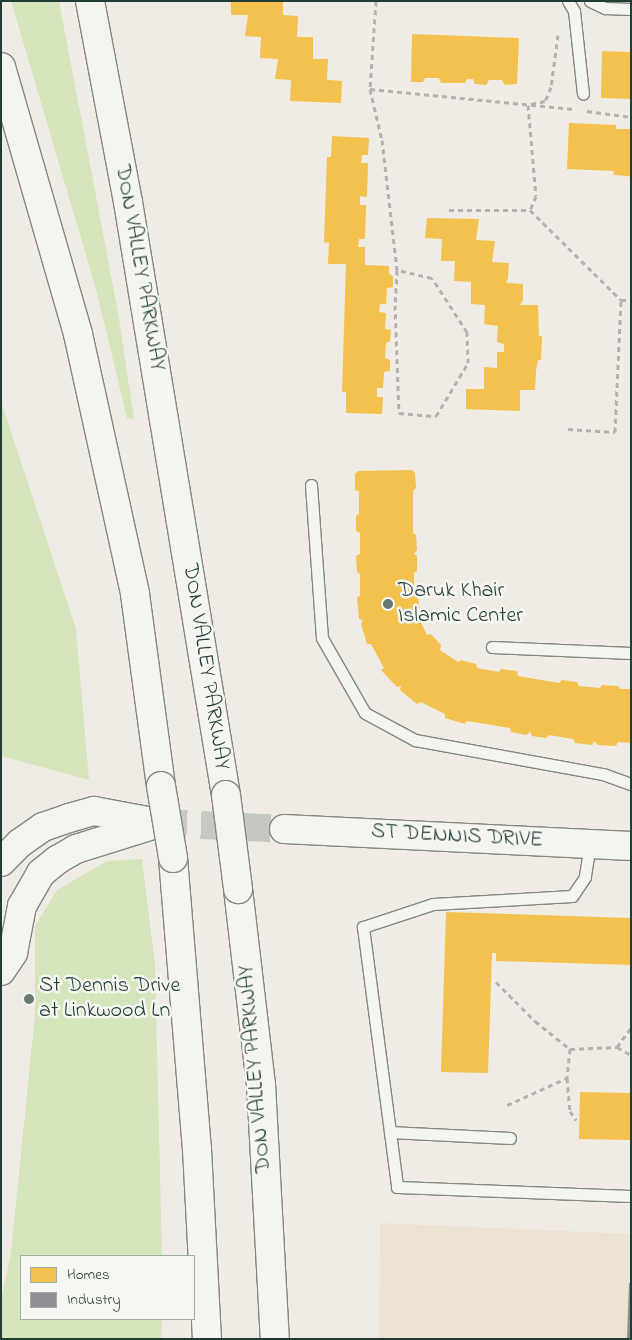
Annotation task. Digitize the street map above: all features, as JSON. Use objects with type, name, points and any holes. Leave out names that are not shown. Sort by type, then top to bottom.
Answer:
[{"type":"main road","name":"DON VALLEY PARKWAY","points":[[90,1],[128,202],[226,795],[260,1084],[275,1339]]},
{"type":"main road","points":[[1,67],[78,334],[135,594],[161,786],[173,858],[196,1149],[207,1339]]},
{"type":"main road","points":[[1,971],[13,953],[22,906],[41,873],[57,860],[76,849],[159,823],[94,811],[77,815],[44,828],[20,842],[1,863],[32,888]]},
{"type":"main road","name":"ST DENNIS DRIVE","points":[[284,829],[631,846]]},
{"type":"lane","points":[[568,1],[574,11],[583,94]]},
{"type":"lane","points":[[590,1],[605,8],[631,9]]},
{"type":"lane","points":[[311,485],[322,638],[366,713],[415,740],[603,774],[631,784]]},
{"type":"lane","points":[[492,647],[631,653]]},
{"type":"lane","points":[[590,844],[585,876],[572,896],[433,904],[363,927],[397,1188],[631,1196]]},
{"type":"lane","points":[[390,1132],[510,1138]]},
{"type":"path","points":[[376,1],[370,89],[382,140],[397,270],[395,304],[399,414],[436,416],[468,362],[468,332],[432,278],[397,270]]},
{"type":"path","points":[[528,105],[544,101],[552,87],[558,27]]},
{"type":"path","points":[[370,89],[574,109]]},
{"type":"path","points":[[528,105],[536,196],[530,210]]},
{"type":"path","points":[[584,110],[631,117]]},
{"type":"path","points":[[449,210],[530,210],[621,300],[631,300]]},
{"type":"path","points":[[568,429],[615,432],[621,300]]},
{"type":"path","points":[[496,982],[535,1021],[570,1049],[617,1047],[631,1055]]},
{"type":"path","points":[[617,1047],[631,1028]]},
{"type":"path","points":[[570,1049],[567,1078],[570,1111],[576,1120]]},
{"type":"path","points":[[507,1106],[567,1078]]},
{"type":"shaded area","points":[[380,1223],[631,1234],[631,1339],[379,1339]]},
{"type":"green space","points":[[11,1],[59,1],[118,312],[134,419],[127,418],[96,289]]},
{"type":"green space","points":[[1,401],[76,629],[89,780],[1,756]]},
{"type":"green space","points":[[142,859],[155,964],[162,1255],[20,1255],[20,1320],[162,1320],[161,1339],[1,1339],[1,1300],[11,1253],[35,1014],[35,926],[57,890],[107,861]]},
{"type":"building: Homes","points":[[231,1],[283,1],[283,15],[298,16],[297,37],[313,37],[313,59],[328,59],[327,80],[342,81],[341,103],[290,101],[291,80],[275,79],[278,59],[260,58],[261,37],[245,36],[248,15],[231,15]]},
{"type":"building: Homes","points":[[412,34],[519,38],[517,84],[505,85],[502,80],[489,80],[486,85],[475,84],[473,79],[467,79],[465,83],[441,83],[439,78],[425,78],[423,82],[411,82]]},
{"type":"building: Homes","points":[[602,51],[631,52],[631,99],[601,98]]},
{"type":"building: Homes","points":[[569,123],[616,125],[616,129],[631,129],[631,180],[629,176],[613,175],[614,171],[567,169]]},
{"type":"building: Homes","points":[[332,136],[369,138],[368,155],[362,155],[361,163],[368,163],[367,197],[360,196],[360,205],[366,205],[365,239],[359,239],[358,247],[365,247],[365,265],[389,266],[389,274],[393,276],[393,287],[387,288],[386,304],[380,304],[379,312],[386,313],[385,329],[391,330],[390,341],[386,343],[385,358],[390,360],[390,371],[384,372],[383,388],[377,388],[377,397],[383,397],[382,414],[346,413],[346,392],[342,392],[346,264],[328,264],[329,243],[324,242],[327,157],[331,157]]},
{"type":"building: Homes","points":[[427,218],[479,219],[476,240],[495,241],[492,262],[509,263],[506,283],[523,284],[523,300],[520,305],[538,305],[539,336],[542,336],[541,360],[538,360],[535,390],[520,390],[520,411],[466,409],[466,389],[484,389],[484,367],[497,368],[497,352],[504,352],[504,344],[497,342],[498,326],[484,324],[485,305],[471,304],[471,282],[454,281],[455,261],[441,261],[442,239],[425,238]]},
{"type":"building: Homes","name":"Daruk Khair Islamic Center","points":[[412,470],[415,473],[416,488],[413,491],[413,533],[416,535],[417,550],[414,554],[417,556],[417,571],[414,573],[414,595],[418,597],[420,611],[417,614],[427,635],[431,634],[441,645],[440,650],[458,662],[461,660],[476,664],[477,668],[499,672],[501,669],[517,671],[518,676],[559,683],[562,680],[577,682],[579,686],[600,688],[602,685],[618,686],[620,689],[631,689],[631,743],[618,742],[616,746],[598,745],[594,741],[592,745],[575,743],[573,739],[549,735],[546,738],[532,736],[530,732],[526,735],[511,732],[510,728],[467,721],[465,724],[445,718],[445,714],[421,702],[417,704],[400,690],[401,686],[397,687],[381,670],[384,668],[371,644],[367,644],[361,624],[363,620],[359,619],[357,597],[360,596],[360,574],[357,572],[356,556],[360,554],[360,533],[356,531],[356,516],[359,514],[359,491],[355,490],[355,474],[358,471]]},
{"type":"building: Homes","points":[[446,912],[631,918],[631,965],[496,961],[496,953],[492,953],[488,1073],[441,1072]]},
{"type":"building: Homes","points":[[580,1092],[631,1093],[631,1140],[579,1139]]},
{"type":"building: Industry","points":[[629,1283],[631,1283],[631,1339],[627,1339]]},
{"type":"tunnel","points":[[159,823],[284,829]]},
{"type":"place","name":"Daruk Khair Islamic Center","points":[[388,604]]},
{"type":"place","name":"St Dennis Drive at Linkwood Ln","points":[[29,999]]}]
